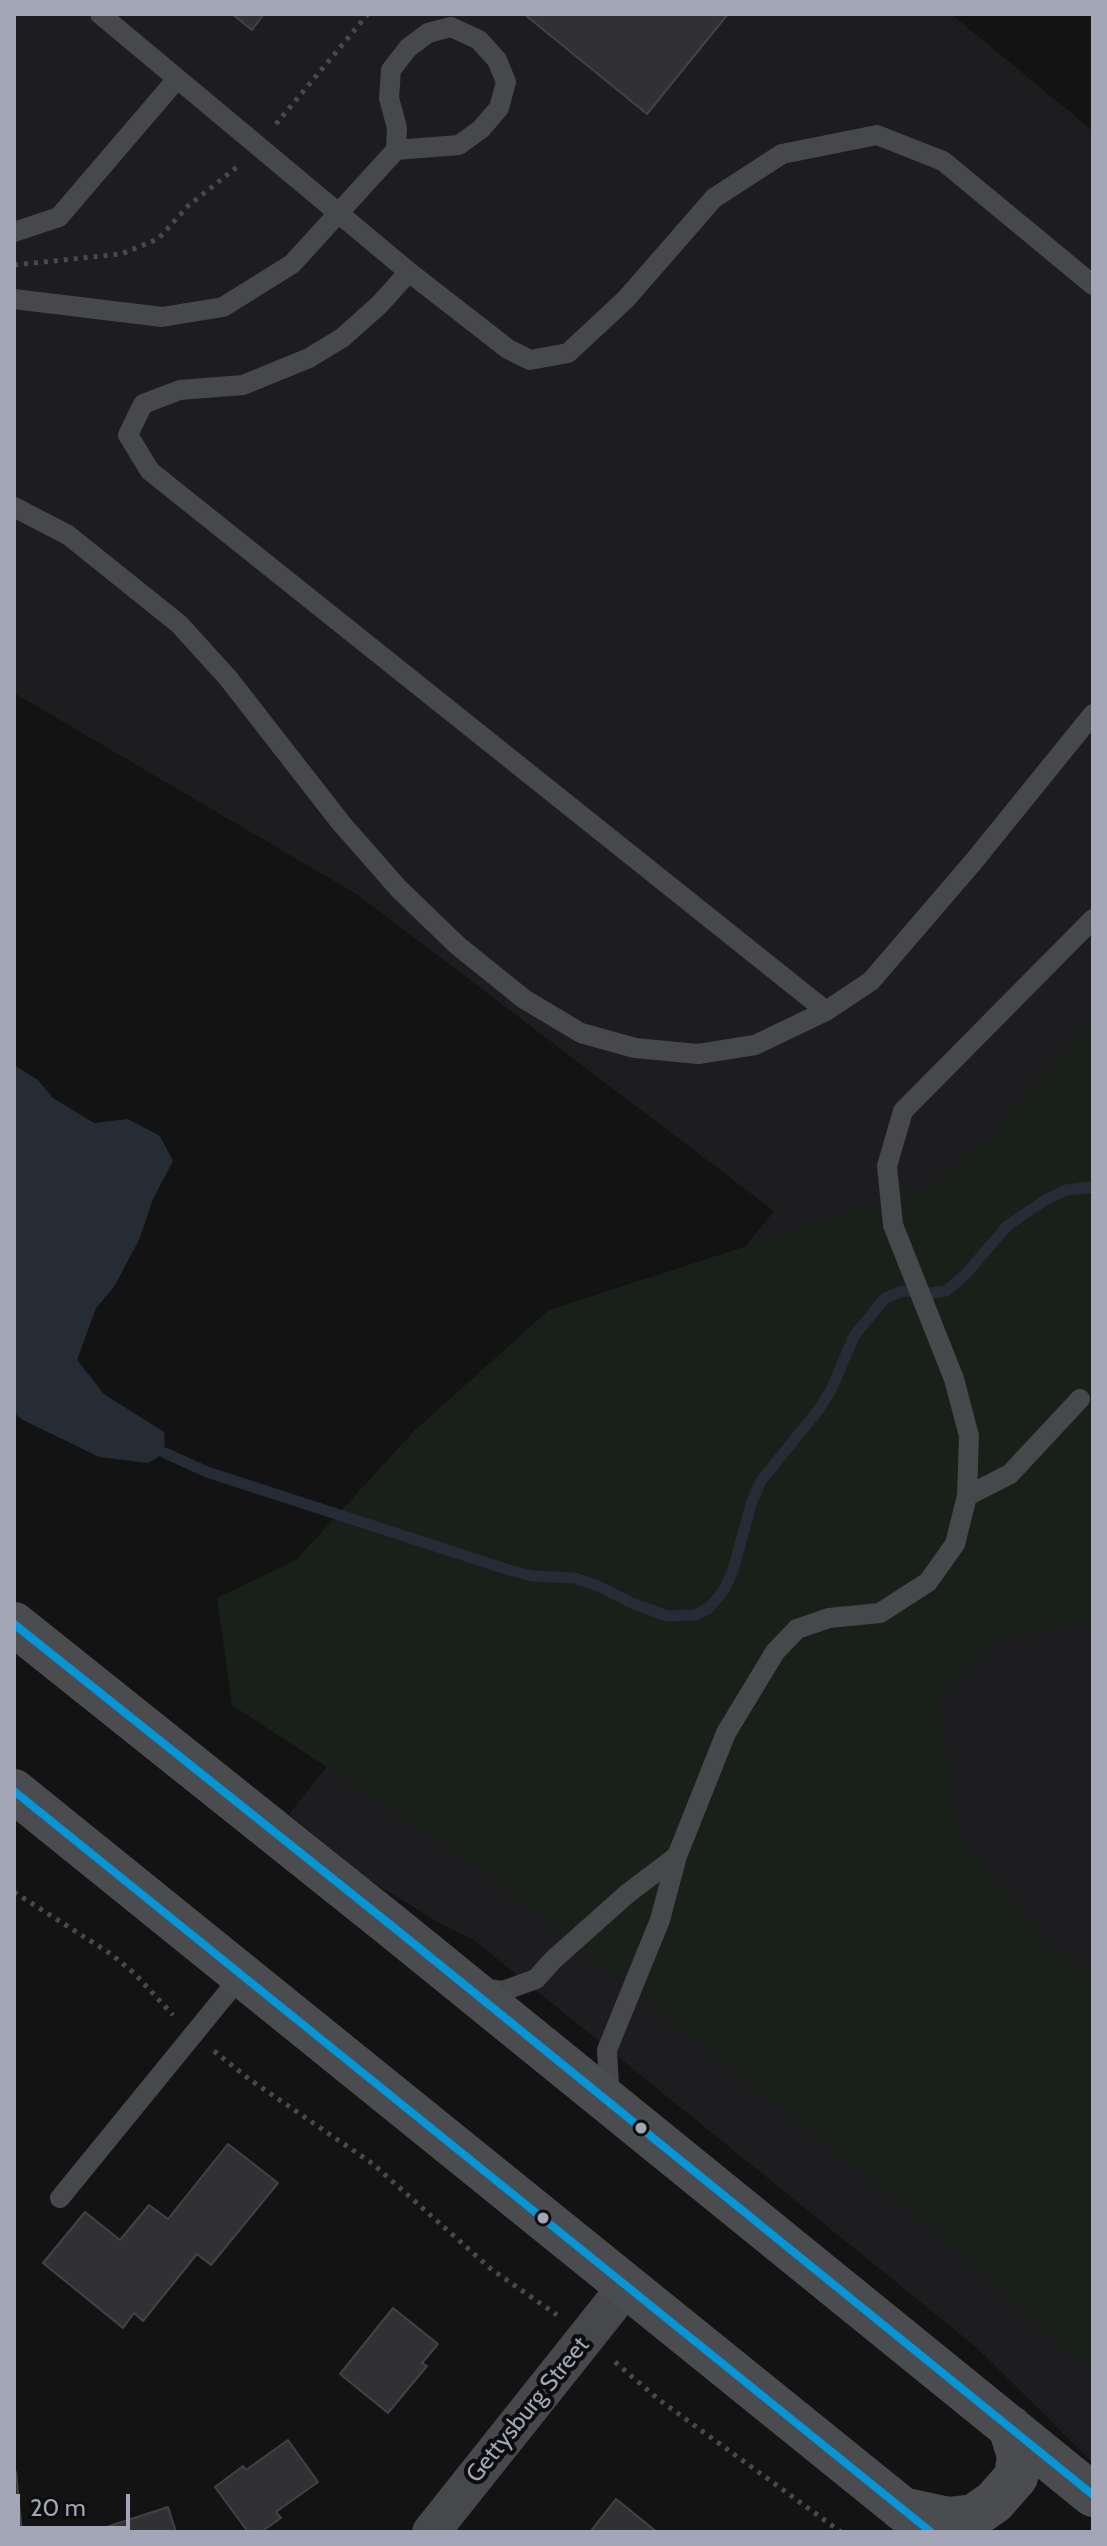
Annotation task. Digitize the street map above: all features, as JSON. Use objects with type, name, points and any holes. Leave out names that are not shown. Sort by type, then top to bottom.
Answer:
[{"type":"main road","points":[[14,1624],[1093,2495]]},
{"type":"main road","points":[[14,1791],[916,2520],[974,2516],[994,2502],[1016,2477],[1019,2456],[1010,2427]]},
{"type":"street","name":"Gettysburg Street","points":[[431,2532],[626,2287]]},
{"type":"lane","points":[[100,14],[409,272],[508,349],[530,360],[568,353],[626,299],[714,198],[782,154],[877,135],[943,161],[1093,285]]},
{"type":"lane","points":[[14,299],[162,317],[223,307],[292,264],[396,150],[397,128],[389,98],[391,70],[408,48],[428,33],[451,27],[479,40],[497,60],[506,82],[499,108],[481,129],[459,145],[396,150]]},
{"type":"lane","points":[[14,232],[59,217],[177,79]]},
{"type":"lane","points":[[409,272],[379,305],[342,338],[309,358],[243,385],[180,390],[143,404],[128,435],[150,471],[826,1011]]},
{"type":"lane","points":[[14,507],[68,535],[179,624],[228,678],[341,823],[399,889],[457,945],[524,999],[581,1033],[635,1048],[698,1054],[755,1045],[826,1011],[871,981],[974,861],[1093,714]]},
{"type":"lane","points":[[611,2104],[607,2050],[660,1920],[677,1856],[726,1733],[775,1652],[797,1629],[829,1618],[880,1613],[928,1582],[955,1544],[967,1496],[969,1436],[954,1379],[893,1225],[887,1166],[903,1111],[1093,919]]},
{"type":"lane","points":[[967,1496],[1010,1474],[1080,1399]]},
{"type":"lane","points":[[465,1985],[503,1991],[536,1979],[627,1894],[677,1856]]},
{"type":"lane","points":[[60,2198],[241,1976]]},
{"type":"path","points":[[14,265],[121,254],[158,239],[188,206],[241,165],[368,14]]},
{"type":"path","points":[[14,1892],[111,1954],[134,1973],[176,2018],[249,2079],[373,2164],[491,2269],[551,2310],[669,2408],[841,2532]]},
{"type":"shaded area","points":[[14,14],[951,14],[1093,131],[1093,2463],[976,2347],[474,1940],[441,1924],[368,1879],[289,1814],[774,1211],[358,895],[14,693]]},
{"type":"shaded area","points":[[1093,1018],[1093,1620],[995,1640],[938,1699],[958,1834],[1041,1936],[1093,1981],[1093,2372],[908,2209],[481,1868],[232,1705],[217,1598],[296,1560],[415,1430],[549,1310],[932,1186],[994,1134]]},
{"type":"shaded area","points":[[14,1065],[38,1080],[53,1098],[94,1123],[128,1119],[160,1136],[173,1161],[153,1199],[139,1240],[114,1287],[96,1308],[77,1360],[104,1394],[164,1432],[165,1453],[148,1463],[99,1457],[14,1413]]},
{"type":"building","points":[[232,14],[264,14],[252,30]]},
{"type":"building","points":[[524,14],[728,14],[647,114]]},
{"type":"building","points":[[228,2144],[278,2183],[211,2265],[197,2254],[143,2321],[134,2313],[123,2328],[43,2263],[85,2212],[120,2240],[149,2205],[168,2219]]},
{"type":"building","points":[[393,2308],[438,2344],[422,2363],[427,2366],[388,2413],[340,2374]]},
{"type":"building","points":[[288,2440],[318,2482],[276,2512],[281,2518],[261,2532],[248,2532],[215,2487],[243,2466],[246,2470]]},
{"type":"building","points":[[16,2472],[22,2532],[14,2532]]},
{"type":"building","points":[[616,2499],[657,2532],[590,2532]]},
{"type":"building","points":[[168,2507],[176,2532],[91,2532]]},
{"type":"waterway","points":[[165,1453],[207,1472],[509,1570],[533,1576],[575,1578],[667,1616],[695,1615],[709,1608],[724,1590],[761,1481],[819,1409],[832,1388],[854,1336],[885,1298],[903,1291],[946,1291],[965,1275],[1007,1226],[1045,1200],[1066,1190],[1093,1187]]},
{"type":"transit line","points":[[14,1624],[392,1926],[1093,2495]]},
{"type":"transit line","points":[[14,1791],[931,2532]]}]
